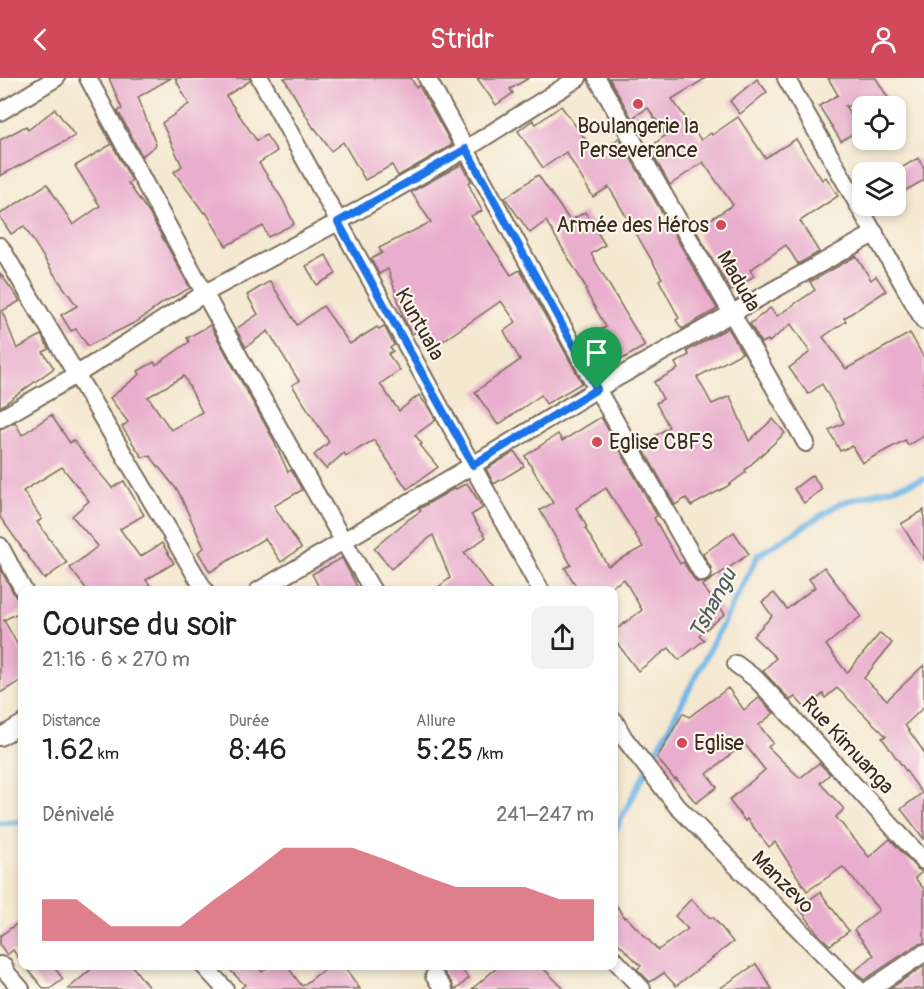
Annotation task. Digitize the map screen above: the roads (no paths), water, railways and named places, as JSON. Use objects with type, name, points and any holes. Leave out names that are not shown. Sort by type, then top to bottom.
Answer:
[{"type":"street","points":[[0,112],[56,78]]},
{"type":"street","points":[[88,78],[205,293],[370,586]]},
{"type":"street","name":"Kuntuala","points":[[260,78],[538,586]]},
{"type":"street","points":[[427,78],[597,389],[702,573]]},
{"type":"street","points":[[0,419],[76,375],[205,293],[338,222],[466,149],[578,78]]},
{"type":"street","name":"Maduda","points":[[597,78],[806,443]]},
{"type":"street","points":[[786,78],[924,321]]},
{"type":"street","points":[[267,586],[597,389],[875,233]]},
{"type":"street","points":[[0,246],[202,586]]},
{"type":"street","points":[[0,546],[21,586]]},
{"type":"street","name":"Rue Kimuanga","points":[[736,664],[756,679],[785,709],[924,861]]},
{"type":"street","points":[[0,737],[18,726]]},
{"type":"street","name":"Manzevo","points":[[618,727],[677,806],[858,989]]},
{"type":"street","points":[[870,989],[924,953]]},
{"type":"street","points":[[618,963],[642,989]]},
{"type":"street","points":[[3,968],[21,989]]},
{"type":"street","points":[[208,970],[225,989]]},
{"type":"street","points":[[434,976],[444,989]]},
{"type":"waterway","name":"Tshangu","points":[[618,824],[758,555],[841,503],[924,479]]},
{"type":"waterway","name":"Tshangu","points":[[0,823],[18,822]]},
{"type":"place","name":"Boulangerie la Perseverance","points":[[638,104]]},
{"type":"place","name":"Armée des Héros","points":[[721,225]]},
{"type":"place","name":"Eglise CBFS","points":[[597,442]]},
{"type":"place","name":"Eglise","points":[[682,743]]}]
